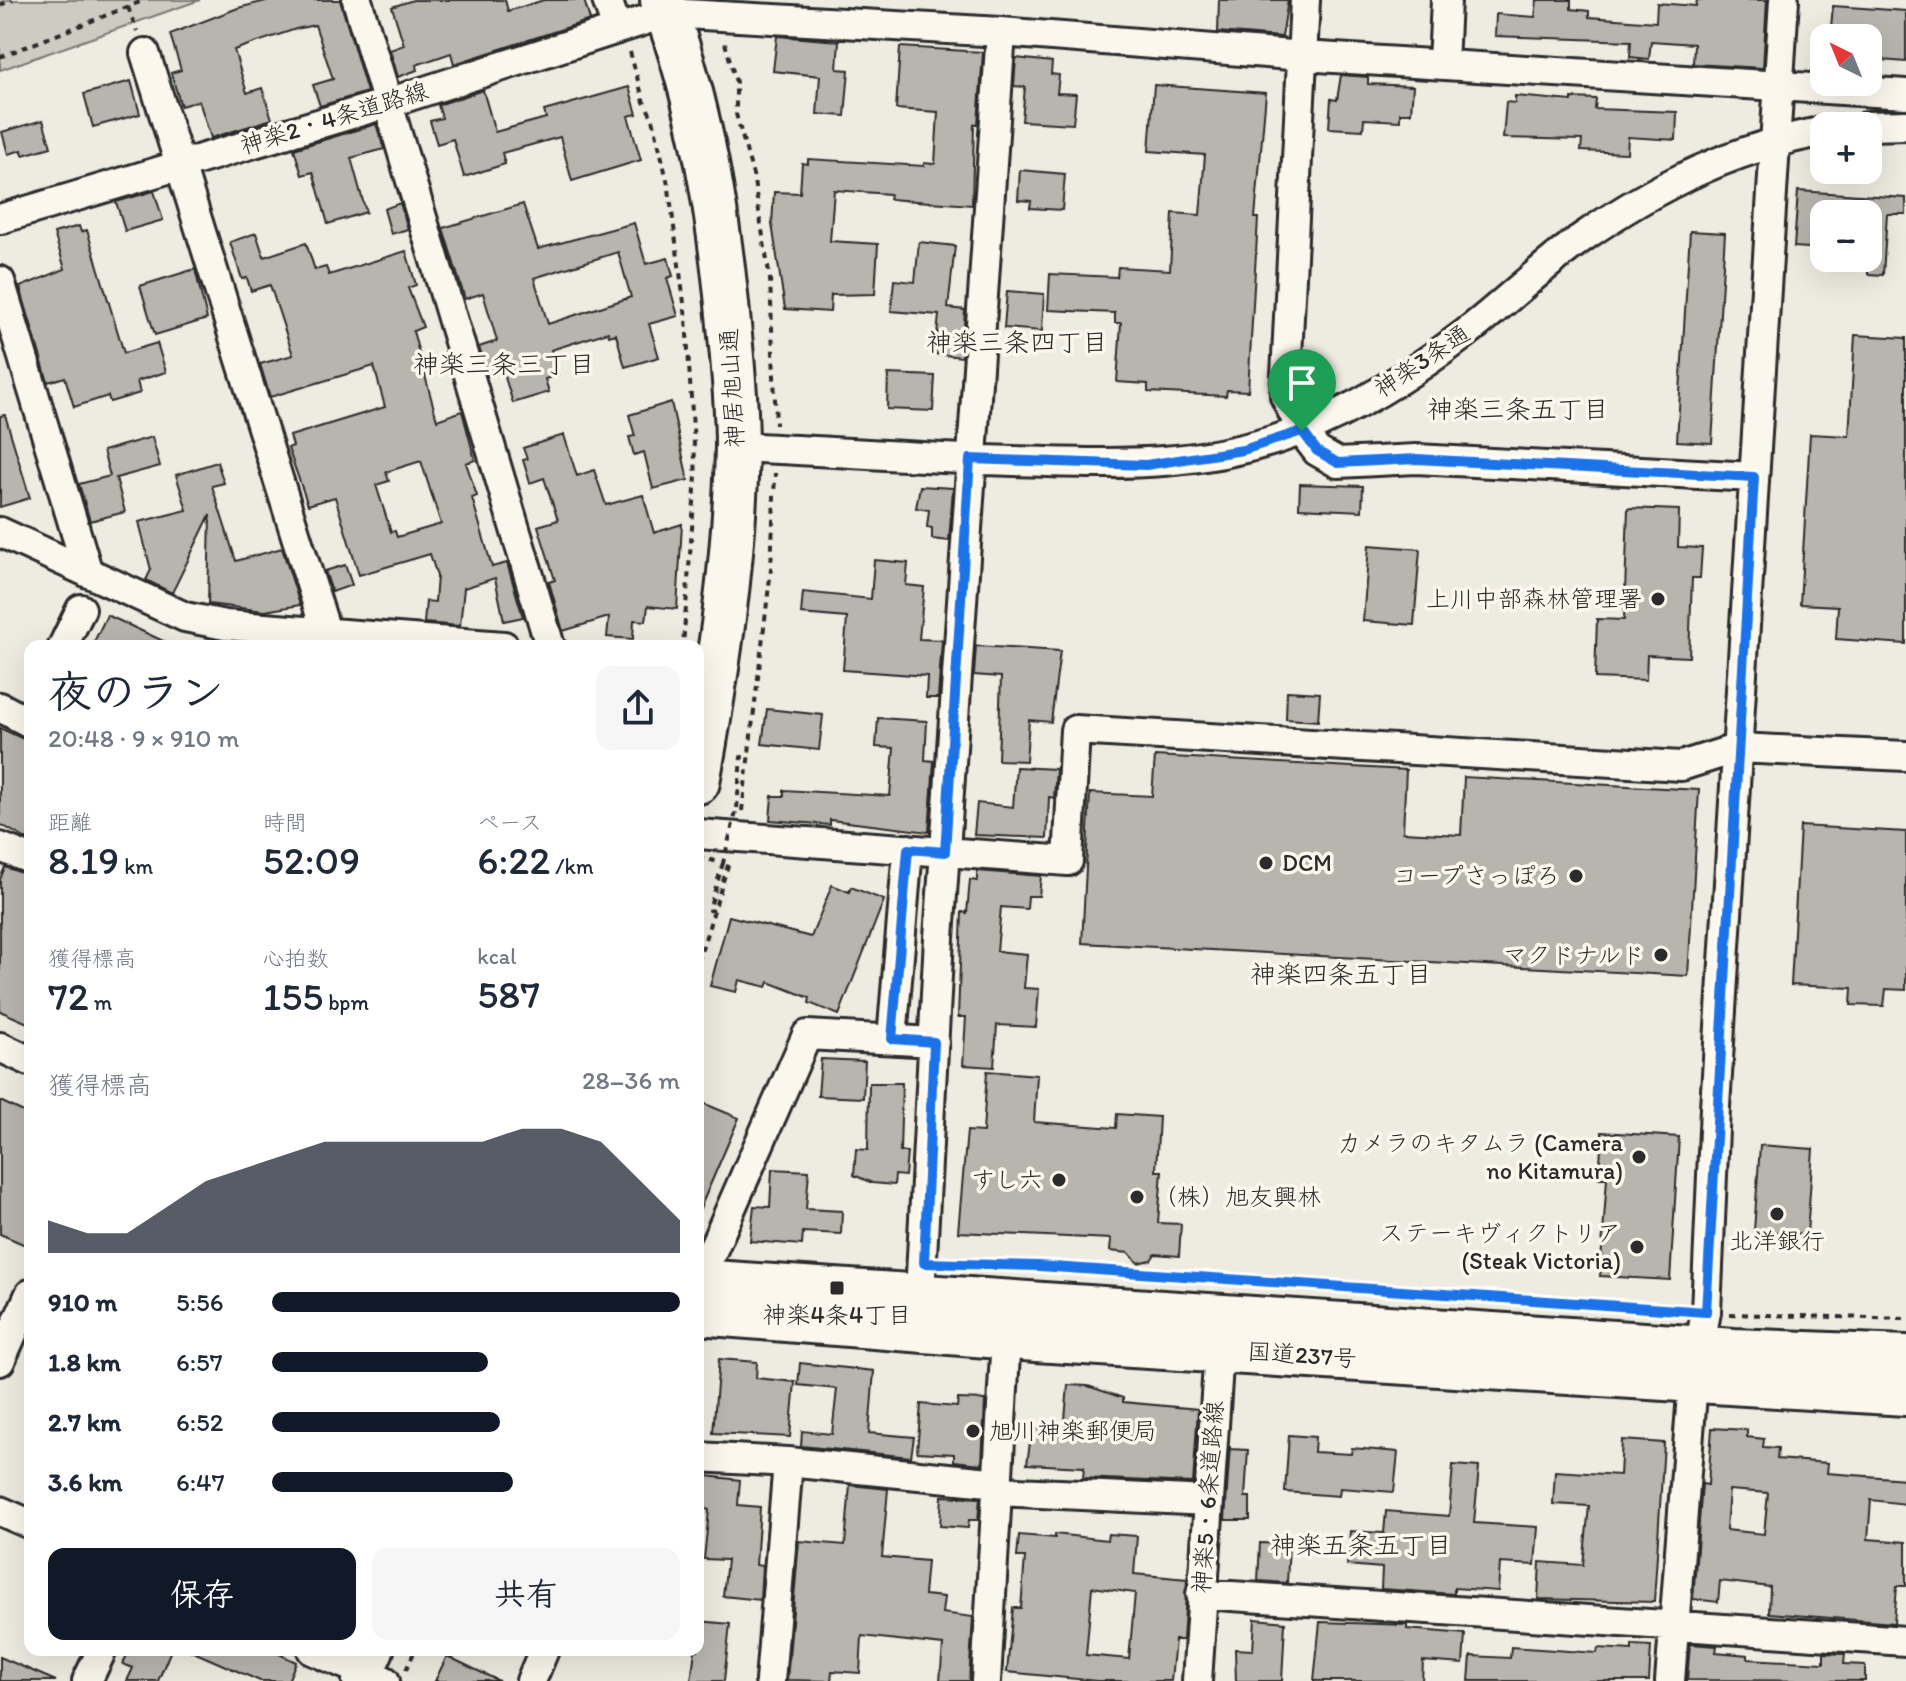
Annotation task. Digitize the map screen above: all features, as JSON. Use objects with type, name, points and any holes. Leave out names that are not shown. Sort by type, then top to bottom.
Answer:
[{"type":"highway","name":"神居旭山通","points":[[645,16],[700,124],[721,238],[737,447],[703,640]]},
{"type":"highway","name":"国道237号","points":[[704,1292],[920,1295],[1007,1318],[1221,1331],[1906,1357]]},
{"type":"highway","name":"国道237号","points":[[1699,1347],[1906,1394]]},
{"type":"street","points":[[357,0],[548,640]]},
{"type":"street","points":[[607,0],[645,16],[714,8],[1303,56],[1906,94]]},
{"type":"street","points":[[1305,0],[1285,396],[1302,431],[1317,451],[1338,463],[1416,459],[1754,477]]},
{"type":"street","points":[[1443,64],[1446,0]]},
{"type":"street","points":[[1670,1681],[1699,1347],[1784,0]]},
{"type":"street","name":"神楽2・4条道路線","points":[[0,219],[388,103],[645,16]]},
{"type":"street","points":[[920,1295],[970,459],[1001,32]]},
{"type":"street","points":[[0,532],[185,617],[325,640],[182,164],[145,53]]},
{"type":"street","points":[[1882,126],[1906,125]]},
{"type":"street","name":"神楽3条通","points":[[737,447],[1146,465],[1243,450],[1302,431],[1367,398],[1421,365],[1466,333],[1581,238],[1672,181],[1724,157],[1777,140],[1810,134]]},
{"type":"street","points":[[0,281],[88,573]]},
{"type":"street","points":[[66,640],[81,609]]},
{"type":"street","points":[[0,707],[24,718]]},
{"type":"street","points":[[704,834],[1068,861],[1075,730],[1681,766],[1738,748],[1906,756]]},
{"type":"street","points":[[0,847],[24,857]]},
{"type":"street","points":[[892,1039],[908,849]]},
{"type":"street","points":[[704,1278],[807,1035],[934,1042]]},
{"type":"street","points":[[0,1047],[24,1058]]},
{"type":"street","points":[[0,1361],[24,1307]]},
{"type":"street","points":[[986,1681],[1007,1318]]},
{"type":"street","name":"神楽5・6条道路線","points":[[1197,1681],[1221,1331]]},
{"type":"street","points":[[704,1457],[788,1462],[999,1487],[1209,1501]]},
{"type":"street","points":[[770,1681],[788,1462]]},
{"type":"street","points":[[0,1511],[24,1521]]},
{"type":"street","points":[[1201,1594],[1906,1641]]},
{"type":"street","points":[[87,1681],[99,1656]]},
{"type":"street","points":[[327,1656],[370,1673]]},
{"type":"street","points":[[531,1681],[541,1656]]},
{"type":"path","points":[[0,5],[13,0]]},
{"type":"path","points":[[0,57],[145,0]]},
{"type":"path","points":[[645,16],[628,44],[644,102],[653,119],[669,189],[686,318],[696,476],[701,640]]},
{"type":"path","points":[[715,911],[709,910],[737,808],[741,757],[749,757]]},
{"type":"path","points":[[704,858],[723,863]]},
{"type":"path","points":[[920,1295],[1039,1266],[1699,1347],[1906,1319]]},
{"type":"shaded area","points":[[200,0],[0,70],[0,2]]},
{"type":"building","points":[[270,0],[340,0],[367,92],[320,106],[313,85],[333,79],[315,25],[296,29],[234,50],[247,93],[262,88],[272,119],[211,138],[199,101],[181,106],[171,73],[181,70],[170,34],[238,8]]},
{"type":"building","points":[[413,0],[505,0],[508,11],[544,0],[584,0],[590,20],[454,64],[451,53],[416,65],[417,70],[398,77],[390,50],[404,45],[392,7]]},
{"type":"building","points":[[1219,0],[1288,0],[1282,37],[1218,32]]},
{"type":"building","points":[[1537,0],[1571,0],[1571,9],[1589,11],[1589,17],[1656,22],[1657,3],[1696,6],[1697,0],[1767,0],[1763,68],[1693,64],[1694,44],[1651,41],[1649,59],[1630,57],[1631,41],[1495,36],[1496,14],[1535,17]]},
{"type":"building","points":[[1833,6],[1906,11],[1906,62],[1882,60],[1882,24],[1831,24]]},
{"type":"building","points":[[777,36],[839,41],[837,69],[849,70],[845,116],[817,114],[820,76],[773,71]]},
{"type":"building","points":[[900,47],[983,52],[978,124],[974,124],[972,205],[889,199],[890,194],[834,190],[830,241],[878,244],[875,294],[831,295],[830,312],[785,309],[772,224],[774,192],[800,193],[802,163],[808,164],[808,159],[924,166],[924,163],[935,164],[938,112],[896,109]]},
{"type":"building","points":[[1016,58],[1052,62],[1051,74],[1059,75],[1057,93],[1076,94],[1073,124],[1022,121],[1025,87],[1014,86]]},
{"type":"building","points":[[1341,75],[1368,77],[1368,84],[1413,86],[1411,113],[1400,113],[1400,121],[1364,119],[1363,130],[1329,128],[1331,99],[1337,100]]},
{"type":"building","points":[[131,81],[140,114],[93,127],[84,94]]},
{"type":"building","points":[[1154,85],[1266,93],[1255,218],[1258,218],[1248,391],[1227,390],[1226,396],[1148,392],[1148,384],[1117,382],[1121,323],[1115,323],[1115,313],[1048,310],[1050,274],[1117,277],[1118,267],[1170,270],[1173,213],[1200,215],[1205,155],[1149,151]]},
{"type":"building","points":[[629,87],[637,114],[628,116],[641,160],[572,181],[560,137],[502,153],[505,164],[464,177],[453,139],[437,144],[430,121],[442,118],[438,105],[483,90],[495,132],[546,118],[544,111]]},
{"type":"building","points":[[1515,96],[1572,101],[1572,98],[1596,99],[1595,109],[1677,112],[1676,140],[1628,137],[1627,153],[1581,151],[1582,140],[1503,138],[1506,102],[1515,103]]},
{"type":"building","points":[[43,120],[51,147],[23,155],[22,150],[8,154],[2,132]]},
{"type":"building","points":[[376,124],[384,149],[351,158],[366,212],[328,224],[313,172],[302,175],[294,149]]},
{"type":"building","points":[[1020,170],[1065,174],[1062,210],[1030,208],[1031,201],[1018,200]]},
{"type":"building","points":[[154,191],[163,220],[125,231],[116,202]]},
{"type":"building","points":[[1798,191],[1906,198],[1906,214],[1887,214],[1883,275],[1868,274],[1882,272],[1882,200],[1810,200],[1810,248],[1794,247]]},
{"type":"building","points":[[400,203],[408,229],[391,234],[384,209]]},
{"type":"building","points":[[523,204],[538,249],[634,223],[646,264],[668,258],[673,276],[667,278],[678,316],[649,324],[659,357],[625,367],[616,334],[609,336],[608,332],[551,350],[558,375],[545,379],[549,392],[513,403],[503,371],[488,376],[479,347],[497,341],[483,293],[465,299],[443,228]],"holes":[[[618,252],[631,297],[548,324],[534,278]]]},
{"type":"building","points":[[79,226],[81,232],[87,230],[124,353],[157,343],[166,372],[137,381],[140,393],[110,402],[108,396],[74,407],[65,377],[48,382],[20,287],[65,269],[54,233]]},
{"type":"building","points":[[1690,231],[1725,233],[1712,443],[1677,441]]},
{"type":"building","points":[[256,233],[264,257],[306,243],[315,270],[326,267],[329,275],[406,251],[416,285],[408,288],[423,327],[413,331],[437,420],[462,411],[475,460],[466,463],[477,496],[472,498],[492,567],[507,563],[523,617],[504,621],[495,578],[464,588],[460,626],[424,623],[426,601],[435,602],[437,576],[430,554],[359,575],[335,497],[308,505],[288,448],[293,446],[290,436],[385,407],[374,366],[270,397],[260,364],[293,355],[270,285],[251,291],[247,278],[242,279],[230,242]],"holes":[[[421,461],[441,524],[397,537],[395,531],[391,532],[376,485],[389,481],[386,472]]]},
{"type":"building","points":[[919,242],[955,246],[948,308],[965,310],[962,357],[935,354],[939,315],[891,311],[894,280],[915,282]]},
{"type":"building","points":[[195,269],[207,319],[155,335],[140,286]]},
{"type":"building","points":[[1007,291],[1044,294],[1042,331],[1004,328]]},
{"type":"building","points":[[1855,335],[1906,338],[1906,644],[1836,639],[1838,606],[1800,604],[1810,434],[1849,436]]},
{"type":"building","points":[[888,374],[935,376],[933,411],[887,409]]},
{"type":"building","points":[[671,402],[688,480],[653,489],[644,452],[634,455],[629,437],[635,436],[629,415]]},
{"type":"building","points":[[5,415],[30,498],[0,507],[0,416]]},
{"type":"building","points":[[564,435],[577,476],[594,470],[606,505],[643,495],[654,533],[682,524],[677,609],[648,606],[646,621],[634,620],[633,639],[607,637],[609,617],[563,631],[549,582],[555,580],[538,526],[558,520],[544,478],[530,483],[523,448]]},
{"type":"building","points":[[152,437],[160,466],[116,478],[125,512],[90,521],[79,484],[110,476],[103,451]]},
{"type":"building","points":[[217,462],[224,483],[212,486],[236,561],[282,548],[300,605],[265,611],[208,604],[210,515],[172,593],[146,580],[151,570],[139,522],[187,510],[176,475]]},
{"type":"building","points":[[1300,484],[1363,486],[1362,511],[1299,508]]},
{"type":"building","points":[[920,486],[953,488],[949,541],[932,539],[932,528],[927,527],[929,510],[916,508]]},
{"type":"building","name":"上川中部森林管理署","points":[[1628,508],[1679,510],[1678,547],[1702,548],[1700,578],[1692,578],[1689,657],[1647,655],[1646,680],[1595,678],[1597,619],[1624,620]]},
{"type":"building","points":[[1369,545],[1420,549],[1414,625],[1363,621]]},
{"type":"building","points":[[874,560],[908,563],[906,585],[924,587],[919,639],[942,640],[938,698],[926,698],[927,676],[843,670],[847,618],[801,614],[803,592],[871,599]]},
{"type":"building","points":[[345,565],[352,585],[332,592],[325,571]]},
{"type":"building","points":[[107,615],[161,640],[95,640]]},
{"type":"building","points":[[976,646],[1060,651],[1051,722],[1029,720],[1026,761],[998,760],[1001,677],[974,675]]},
{"type":"building","points":[[1287,691],[1320,693],[1318,721],[1286,719]]},
{"type":"building","points":[[767,709],[823,715],[819,750],[762,744]]},
{"type":"building","points":[[878,718],[927,721],[925,760],[934,761],[929,832],[830,820],[830,825],[770,820],[772,796],[784,796],[784,790],[890,796],[894,748],[876,747]]},
{"type":"building","points":[[0,728],[24,739],[24,838],[0,824]]},
{"type":"building","points":[[1155,756],[1406,770],[1403,832],[1461,835],[1464,777],[1699,790],[1688,976],[1082,943],[1090,793],[1152,796]]},
{"type":"building","points":[[1016,767],[1056,769],[1054,798],[1049,797],[1047,838],[974,835],[977,803],[1013,807]]},
{"type":"building","points":[[1800,826],[1906,832],[1906,990],[1886,989],[1884,1006],[1851,1005],[1852,988],[1791,985]]},
{"type":"building","points":[[5,867],[24,874],[24,1021],[0,1011],[0,879]]},
{"type":"building","points":[[977,871],[1041,876],[1039,896],[1028,896],[1027,909],[1001,907],[997,951],[1027,954],[1024,988],[1039,989],[1036,1027],[997,1025],[994,1067],[963,1065],[966,1017],[958,1017],[962,912],[967,913],[970,880],[977,881]]},
{"type":"building","points":[[832,885],[849,892],[851,887],[884,900],[839,1015],[809,1003],[810,998],[769,982],[767,987],[739,980],[736,992],[710,986],[729,916],[811,937]]},
{"type":"building","points":[[821,1059],[865,1061],[863,1098],[818,1096]]},
{"type":"building","points":[[987,1071],[1037,1075],[1034,1122],[1116,1128],[1117,1114],[1159,1117],[1156,1171],[1162,1171],[1158,1223],[1181,1224],[1179,1256],[1155,1254],[1151,1260],[1138,1263],[1129,1253],[1110,1251],[1111,1239],[958,1232],[967,1131],[983,1132]]},
{"type":"building","points":[[869,1083],[902,1083],[900,1152],[907,1152],[905,1176],[895,1175],[894,1185],[872,1183],[854,1175],[856,1149],[868,1150]]},
{"type":"building","points":[[0,1101],[24,1112],[24,1244],[0,1234]]},
{"type":"building","points":[[704,1103],[739,1118],[704,1199]]},
{"type":"building","points":[[1602,1132],[1679,1137],[1670,1280],[1600,1276],[1607,1178],[1599,1178]]},
{"type":"building","points":[[1760,1145],[1813,1149],[1807,1234],[1754,1231]]},
{"type":"building","points":[[772,1169],[809,1171],[806,1209],[842,1211],[841,1234],[803,1232],[802,1245],[750,1241],[754,1206],[770,1207]]},
{"type":"building","points":[[719,1359],[757,1362],[756,1378],[795,1382],[790,1437],[713,1433]]},
{"type":"building","points":[[800,1363],[874,1371],[869,1433],[914,1437],[911,1457],[801,1446],[802,1431],[832,1434],[837,1389],[798,1385]]},
{"type":"building","points":[[1068,1385],[1088,1386],[1123,1398],[1123,1402],[1198,1409],[1193,1483],[1083,1478],[1084,1467],[1027,1464],[1032,1428],[1064,1431]]},
{"type":"building","points":[[958,1399],[985,1400],[982,1464],[954,1461],[954,1454],[917,1452],[921,1404],[957,1407]]},
{"type":"building","points":[[1712,1428],[1747,1430],[1747,1437],[1764,1439],[1763,1447],[1778,1448],[1777,1459],[1828,1463],[1827,1473],[1906,1479],[1906,1504],[1871,1500],[1868,1539],[1906,1542],[1906,1586],[1897,1586],[1894,1623],[1769,1613],[1770,1587],[1720,1581],[1718,1602],[1693,1599],[1702,1484],[1708,1485]],"holes":[[[1729,1490],[1768,1493],[1764,1534],[1726,1530]]]},
{"type":"building","points":[[1289,1435],[1315,1437],[1314,1452],[1351,1454],[1352,1448],[1398,1452],[1394,1492],[1340,1488],[1339,1496],[1285,1492]]},
{"type":"building","points":[[1622,1440],[1664,1443],[1654,1602],[1538,1599],[1540,1562],[1583,1565],[1589,1506],[1553,1504],[1555,1471],[1620,1475]]},
{"type":"building","points":[[1230,1446],[1230,1449],[1248,1450],[1245,1497],[1250,1497],[1250,1520],[1225,1520]]},
{"type":"building","points":[[1453,1465],[1479,1467],[1474,1523],[1538,1527],[1535,1565],[1500,1563],[1498,1591],[1454,1588],[1454,1594],[1381,1589],[1382,1568],[1347,1565],[1350,1531],[1384,1533],[1386,1511],[1449,1516]]},
{"type":"building","points":[[704,1476],[740,1480],[738,1505],[760,1507],[756,1565],[762,1566],[760,1600],[723,1596],[727,1560],[704,1559],[709,1510],[704,1509]]},
{"type":"building","points":[[850,1485],[888,1489],[882,1557],[927,1561],[924,1595],[944,1597],[942,1613],[973,1617],[969,1681],[940,1681],[943,1645],[862,1636],[860,1673],[832,1671],[831,1681],[787,1680],[799,1541],[845,1545]]},
{"type":"building","points":[[942,1496],[980,1498],[978,1520],[969,1520],[968,1528],[940,1526]]},
{"type":"building","points":[[1055,1534],[1107,1540],[1108,1534],[1137,1536],[1134,1574],[1187,1579],[1183,1640],[1175,1640],[1171,1681],[1097,1681],[1007,1672],[1013,1608],[1021,1608],[1025,1557],[1017,1557],[1019,1535],[1055,1538]],"holes":[[[1092,1587],[1135,1593],[1129,1659],[1086,1655]]]},
{"type":"building","points":[[1260,1543],[1289,1544],[1287,1583],[1258,1581]]},
{"type":"building","points":[[1255,1619],[1285,1622],[1282,1681],[1236,1681],[1235,1649],[1253,1650]]},
{"type":"building","points":[[704,1622],[730,1624],[724,1681],[691,1681],[694,1656],[704,1656]]},
{"type":"building","points":[[1320,1622],[1407,1625],[1407,1629],[1465,1634],[1463,1664],[1423,1661],[1422,1681],[1314,1681]]},
{"type":"building","points":[[1690,1644],[1717,1646],[1716,1652],[1748,1655],[1748,1659],[1824,1663],[1824,1653],[1845,1654],[1844,1664],[1865,1665],[1865,1681],[1687,1680]]},
{"type":"building","points":[[1632,1645],[1651,1646],[1649,1681],[1469,1681],[1471,1656],[1510,1658],[1511,1647],[1597,1653],[1598,1648],[1632,1650]]},
{"type":"building","points":[[126,1656],[168,1656],[158,1681],[127,1681],[133,1668],[123,1664]]},
{"type":"building","points":[[203,1656],[284,1656],[296,1662],[288,1681],[260,1681]]},
{"type":"building","points":[[447,1656],[499,1681],[435,1681]]},
{"type":"building","points":[[0,1657],[56,1681],[0,1681]]},
{"type":"place","name":"上川中部森林管理署","points":[[1658,599]]},
{"type":"place","name":"DCM","points":[[1266,863]]},
{"type":"place","name":"コープさっぽろ","points":[[1576,876]]},
{"type":"place","name":"マクドナルド","points":[[1661,955]]},
{"type":"place","name":"カメラのキタムラ (Camera no Kitamura)","points":[[1639,1157]]},
{"type":"place","name":"すし六","points":[[1059,1180]]},
{"type":"place","name":"（株）旭友興林","points":[[1137,1197]]},
{"type":"place","name":"北洋銀行","points":[[1777,1214]]},
{"type":"place","name":"ステーキヴィクトリア (Steak Victoria)","points":[[1637,1247]]},
{"type":"place","name":"神楽4条4丁目","points":[[837,1288]]},
{"type":"place","name":"旭川神楽郵便局","points":[[973,1431]]},
{"type":"district","name":"神楽三条四丁目","points":[[1017,342]]},
{"type":"district","name":"神楽三条三丁目","points":[[504,364]]},
{"type":"district","name":"神楽三条五丁目","points":[[1518,409]]},
{"type":"district","name":"神楽四条五丁目","points":[[1341,974]]},
{"type":"district","name":"神楽五条五丁目","points":[[1361,1545]]},
{"type":"route","points":[[1302,431],[1317,451],[1338,463],[1416,459],[1754,477],[1715,1107],[1706,1312],[1039,1266],[924,1263],[934,1042],[892,1039],[908,849],[945,852],[970,459],[1146,465],[1243,450],[1302,431]]}]
